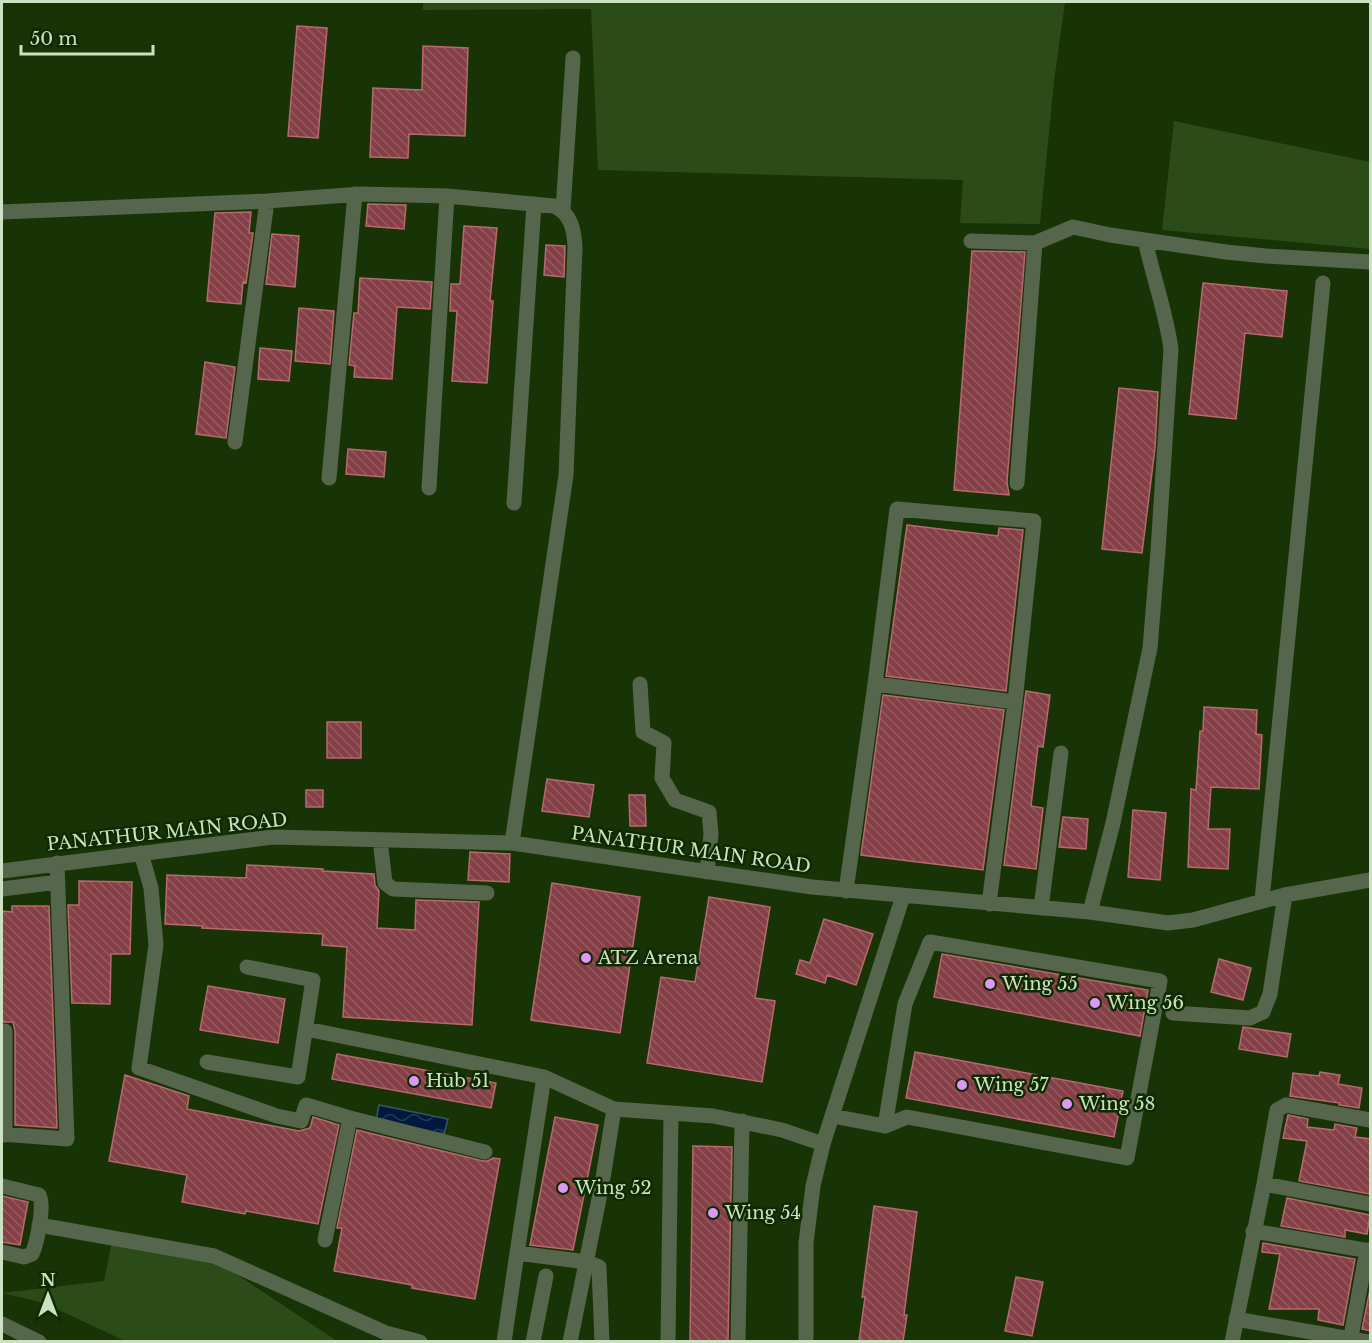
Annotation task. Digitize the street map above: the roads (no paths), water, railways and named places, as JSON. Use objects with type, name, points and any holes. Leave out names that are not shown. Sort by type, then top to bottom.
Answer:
[{"type":"street","points":[[512,843],[566,475],[575,247],[573,227],[563,210],[573,57]]},
{"type":"street","points":[[2,212],[267,201],[355,194],[447,196],[554,206],[563,210]]},
{"type":"street","points":[[329,478],[355,194]]},
{"type":"street","points":[[429,488],[447,196]]},
{"type":"street","points":[[235,442],[267,201]]},
{"type":"street","points":[[514,503],[534,204]]},
{"type":"street","points":[[971,241],[1035,243],[1073,226],[1110,235],[1266,256],[1371,261]]},
{"type":"street","points":[[1090,912],[1113,823],[1150,648],[1158,551],[1171,349],[1168,321],[1144,240]]},
{"type":"street","points":[[1017,483],[1035,243]]},
{"type":"street","points":[[1262,900],[1323,283]]},
{"type":"street","points":[[846,891],[897,509],[1034,521],[1015,702],[989,904]]},
{"type":"street","points":[[640,684],[643,732],[664,743],[662,778],[675,800],[709,812],[711,834],[707,872]]},
{"type":"street","points":[[875,684],[1015,702]]},
{"type":"street","points":[[1041,908],[1061,753]]},
{"type":"street","name":"PANATHUR MAIN ROAD","points":[[2,872],[57,863],[273,837],[512,843],[846,891],[1090,912],[1168,923],[1193,920],[1285,895],[1371,880]]},
{"type":"street","points":[[380,840],[385,883],[393,890],[487,893]]},
{"type":"street","points":[[141,854],[151,888],[156,945],[139,1068],[277,1116],[301,1121],[306,1105],[485,1152]]},
{"type":"street","points":[[5,1031],[3,1135],[67,1139],[57,863]]},
{"type":"street","points":[[2,889],[58,882]]},
{"type":"street","points":[[1173,1012],[1250,1018],[1263,1012],[1270,994],[1285,895]]},
{"type":"street","points":[[806,1341],[806,1243],[813,1186],[823,1144],[903,896]]},
{"type":"street","points":[[832,1116],[885,1126],[907,1117],[1127,1158],[1160,981],[930,942],[905,1004],[885,1126]]},
{"type":"street","points":[[207,1062],[298,1077],[313,980],[247,967]]},
{"type":"street","points":[[306,1029],[544,1077],[614,1109],[713,1116],[782,1130],[823,1144]]},
{"type":"street","points":[[504,1341],[544,1077]]},
{"type":"street","points":[[1232,1341],[1277,1110],[1286,1105],[1371,1120]]},
{"type":"street","points":[[570,1341],[602,1184],[614,1109]]},
{"type":"street","points":[[669,1341],[671,1113]]},
{"type":"street","points":[[325,1240],[350,1118]]},
{"type":"street","points":[[738,1341],[742,1122]]},
{"type":"street","points":[[1264,1184],[1371,1204]]},
{"type":"street","points":[[2,1186],[39,1195],[42,1200],[34,1250],[29,1256],[2,1252]]},
{"type":"street","points":[[39,1225],[214,1256],[386,1337],[420,1341]]},
{"type":"street","points":[[1253,1231],[1369,1250],[1350,1340]]},
{"type":"street","points":[[517,1253],[587,1262],[599,1267],[602,1341]]},
{"type":"street","points":[[533,1341],[546,1276]]},
{"type":"street","points":[[1236,1319],[1350,1340],[1368,1341]]},
{"type":"street","points":[[2,1324],[39,1341]]},
{"type":"water","points":[[379,1105],[448,1119],[444,1134],[376,1121]]},
{"type":"place","name":"ATZ Arena","points":[[586,958]]},
{"type":"place","name":"Wing 55","points":[[990,984]]},
{"type":"place","name":"Wing 56","points":[[1095,1003]]},
{"type":"place","name":"Hub 51","points":[[414,1081]]},
{"type":"place","name":"Wing 57","points":[[962,1085]]},
{"type":"place","name":"Wing 58","points":[[1067,1104]]},
{"type":"place","name":"Wing 52","points":[[563,1188]]},
{"type":"place","name":"Wing 54","points":[[713,1213]]}]
